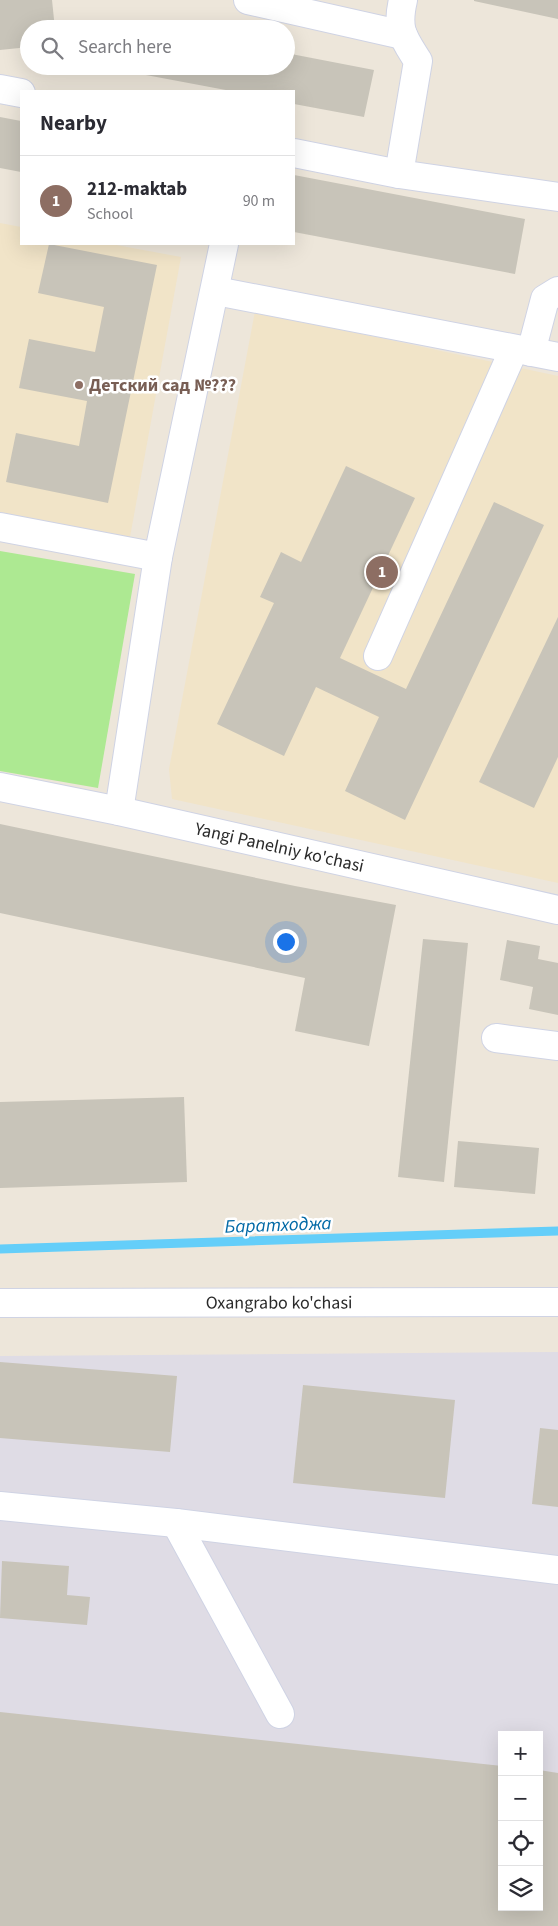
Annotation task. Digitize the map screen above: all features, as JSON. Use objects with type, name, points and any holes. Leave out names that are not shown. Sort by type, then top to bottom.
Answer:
[{"type":"street","points":[[248,0],[403,35]]},
{"type":"street","points":[[399,174],[418,61],[403,35],[399,18],[403,0]]},
{"type":"street","points":[[0,89],[20,93]]},
{"type":"street","points":[[295,153],[399,174],[558,197]]},
{"type":"street","points":[[119,811],[158,557],[216,291],[224,245]]},
{"type":"street","points":[[216,291],[558,357]]},
{"type":"street","points":[[378,656],[546,299],[558,291]]},
{"type":"street","points":[[0,527],[158,557]]},
{"type":"street","name":"Yangi Panelniy ko'chasi","points":[[0,787],[119,811],[558,910]]},
{"type":"street","points":[[496,1038],[558,1046]]},
{"type":"street","name":"Oxangrabo ko'chasi","points":[[0,1303],[558,1302]]},
{"type":"street","points":[[0,1506],[176,1523],[558,1570]]},
{"type":"street","points":[[176,1523],[280,1714]]},
{"type":"shaded area","name":"Детский сад №???","points":[[0,223],[20,227],[20,245],[116,245],[181,257],[130,537],[0,513]]},
{"type":"shaded area","points":[[255,311],[558,376],[558,883],[172,799],[169,769]]},
{"type":"shaded area","points":[[558,1352],[558,1926],[0,1926],[0,1356]]},
{"type":"green space","points":[[0,551],[135,574],[98,788],[0,771]]},
{"type":"building","points":[[0,0],[52,0],[54,20],[20,20],[20,48],[0,50]]},
{"type":"building","points":[[558,0],[558,19],[474,1]]},
{"type":"building","points":[[295,55],[374,70],[364,117],[295,104],[295,90],[226,90],[146,75],[295,75]]},
{"type":"building","points":[[0,117],[20,121],[20,172],[0,168]]},
{"type":"building","points":[[295,175],[525,219],[515,274],[295,232]]},
{"type":"building","points":[[49,245],[157,265],[108,503],[6,482],[16,433],[79,446],[87,401],[19,388],[29,339],[95,352],[104,307],[38,293]]},
{"type":"building","points":[[346,466],[415,498],[340,658],[406,689],[494,502],[544,525],[405,820],[345,791],[379,717],[316,687],[284,756],[217,724],[274,603],[260,597],[281,552],[301,562]]},
{"type":"building","points":[[558,617],[558,757],[534,808],[479,782]]},
{"type":"building","points":[[0,824],[295,886],[396,905],[369,1046],[295,1031],[305,978],[0,913]]},
{"type":"building","points":[[423,939],[468,943],[444,1182],[398,1177]]},
{"type":"building","points":[[507,940],[540,946],[538,959],[558,963],[558,1015],[529,1009],[533,987],[500,980]]},
{"type":"building","points":[[184,1097],[187,1182],[0,1188],[0,1102]]},
{"type":"building","points":[[458,1141],[539,1148],[535,1194],[454,1187]]},
{"type":"building","points":[[0,1362],[177,1376],[170,1452],[0,1438]]},
{"type":"building","points":[[303,1385],[455,1400],[445,1498],[293,1483]]},
{"type":"building","points":[[540,1428],[558,1430],[558,1507],[532,1504]]},
{"type":"building","points":[[2,1561],[69,1566],[67,1595],[90,1597],[87,1625],[0,1618]]},
{"type":"building","points":[[0,1712],[498,1766],[498,1911],[543,1911],[543,1771],[558,1773],[558,1926],[0,1926]]},
{"type":"waterway","name":"Баратходжа","points":[[0,1249],[558,1231]]},
{"type":"place","name":"Детский сад №???","points":[[79,385]]},
{"type":"place","name":"212-maktab","points":[[382,572]]}]
